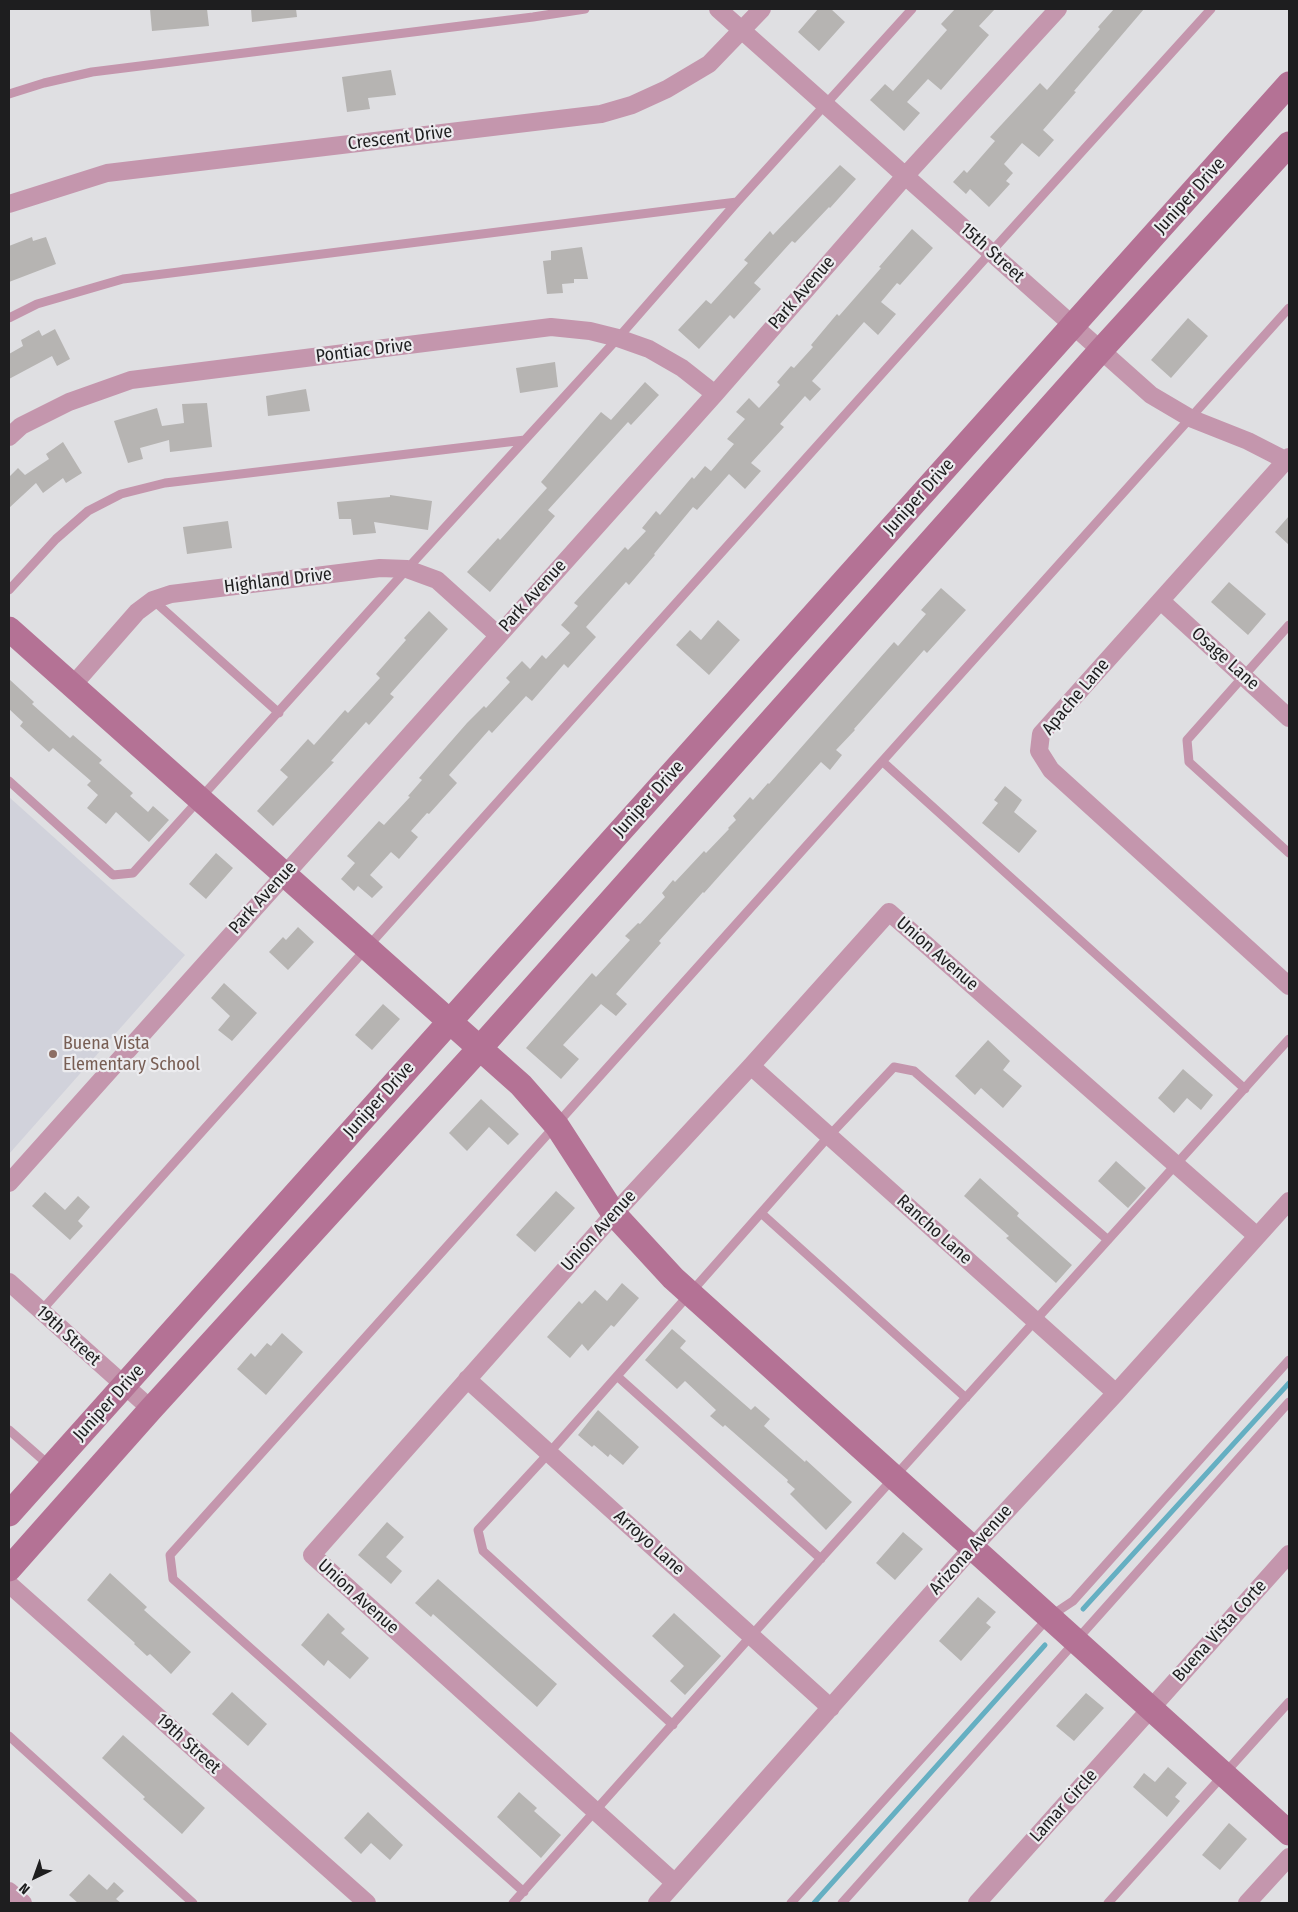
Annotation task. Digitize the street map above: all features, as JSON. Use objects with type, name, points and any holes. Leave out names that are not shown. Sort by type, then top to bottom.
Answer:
[{"type":"street","name":"15th Street","points":[[718,9],[1151,395],[1190,418],[1248,441],[1288,460]]},
{"type":"street","name":"Crescent Drive","points":[[9,204],[107,173],[600,114],[632,105],[667,90],[709,64],[762,9]]},
{"type":"street","name":"Park Avenue","points":[[9,1183],[715,394],[906,175],[1058,9]]},
{"type":"street","name":"Juniper Drive","points":[[9,1514],[1289,84]]},
{"type":"street","name":"Juniper Drive","points":[[9,1569],[151,1409],[480,1048],[1101,350],[1289,144]]},
{"type":"street","name":"Pontiac Drive","points":[[9,436],[21,426],[69,402],[130,380],[551,326],[590,331],[649,349],[682,368],[715,394]]},
{"type":"street","name":"Apache Lane","points":[[1288,460],[1041,734],[1039,751],[1050,770],[1289,986]]},
{"type":"street","name":"Highland Drive","points":[[73,686],[136,612],[153,600],[171,594],[380,568],[407,569],[437,580],[498,635]]},
{"type":"street","name":"Osage Lane","points":[[1161,601],[1289,718]]},
{"type":"street","points":[[9,629],[521,1085],[556,1126],[614,1214],[673,1278],[1289,1833]]},
{"type":"street","points":[[760,674],[789,700]]},
{"type":"street","name":"Union Avenue","points":[[675,1883],[312,1555],[614,1214],[751,1066],[889,912],[1257,1236]]},
{"type":"street","name":"Rancho Lane","points":[[751,1066],[1116,1393]]},
{"type":"street","name":"Arizona Avenue","points":[[657,1903],[972,1548],[1116,1393],[1289,1201]]},
{"type":"street","name":"19th Street","points":[[9,1282],[151,1409]]},
{"type":"street","name":"Arroyo Lane","points":[[467,1379],[831,1708]]},
{"type":"street","name":"Buena Vista Corte","points":[[1151,1709],[1289,1554]]},
{"type":"street","name":"19th Street","points":[[9,1584],[367,1903]]},
{"type":"street","name":"Lamar Circle","points":[[977,1903],[1151,1709]]},
{"type":"street","points":[[1248,1903],[1289,1857]]},
{"type":"street","points":[[9,1891],[23,1903]]},
{"type":"lane","points":[[9,94],[44,83],[92,72],[585,9]]},
{"type":"lane","points":[[9,782],[114,875],[133,873],[618,338],[736,202],[912,9]]},
{"type":"lane","points":[[40,1311],[1211,9]]},
{"type":"lane","points":[[9,318],[37,304],[123,279],[736,202]]},
{"type":"lane","points":[[524,1892],[173,1579],[170,1555],[1289,308]]},
{"type":"lane","points":[[9,590],[56,539],[88,511],[121,494],[165,482],[525,440]]},
{"type":"lane","points":[[153,600],[278,712]]},
{"type":"lane","points":[[1289,625],[1187,740],[1189,762],[1289,853]]},
{"type":"lane","points":[[883,762],[1244,1089]]},
{"type":"lane","points":[[513,1903],[1289,1039]]},
{"type":"lane","points":[[673,1724],[483,1551],[478,1530],[549,1453],[830,1136],[894,1067],[914,1072],[1108,1240]]},
{"type":"lane","points":[[761,1213],[966,1398]]},
{"type":"lane","points":[[791,1903],[1049,1617],[1073,1601],[1289,1360]]},
{"type":"lane","points":[[617,1376],[821,1559]]},
{"type":"lane","points":[[842,1903],[1289,1402]]},
{"type":"lane","points":[[9,1430],[51,1467]]},
{"type":"lane","points":[[1108,1903],[1289,1702]]},
{"type":"lane","points":[[9,1736],[193,1903]]},
{"type":"shaded area","name":"Buena Vista Elementary School","points":[[9,797],[185,955],[9,1154]]},
{"type":"building","points":[[150,9],[207,9],[209,26],[152,31]]},
{"type":"building","points":[[251,9],[296,9],[297,17],[252,22]]},
{"type":"building","points":[[818,9],[831,9],[845,22],[819,51],[798,32]]},
{"type":"building","points":[[955,9],[995,9],[979,26],[989,35],[941,90],[928,79],[907,102],[920,113],[904,131],[870,100],[885,84],[893,91],[947,30],[941,24]]},
{"type":"building","points":[[1114,9],[1144,9],[1043,130],[1054,140],[1039,157],[1022,143],[1004,164],[1013,173],[1006,181],[1010,184],[989,207],[970,189],[966,194],[953,182],[964,170],[967,173],[995,141],[990,137],[1040,83],[1047,90],[1100,29],[1098,27]]},
{"type":"building","points":[[391,70],[396,95],[368,98],[370,109],[347,112],[342,77]]},
{"type":"building","points":[[840,165],[856,179],[795,243],[792,241],[754,283],[761,289],[734,319],[730,315],[699,349],[678,330],[706,300],[711,304],[748,263],[744,260],[770,231],[773,235]]},
{"type":"building","points":[[912,229],[933,248],[900,285],[897,283],[881,302],[896,314],[878,335],[864,322],[812,381],[821,389],[810,401],[805,396],[780,424],[784,427],[751,463],[761,471],[745,489],[729,474],[697,510],[693,507],[629,585],[626,582],[586,627],[596,637],[568,668],[564,664],[532,701],[526,696],[492,733],[489,730],[449,775],[457,783],[411,831],[418,837],[399,859],[391,852],[370,875],[383,887],[372,898],[358,886],[354,891],[341,879],[355,863],[347,856],[379,821],[384,825],[410,797],[408,796],[422,780],[419,778],[467,723],[484,706],[486,708],[510,682],[506,678],[522,661],[530,669],[542,655],[546,659],[570,633],[561,625],[578,606],[574,603],[625,547],[628,550],[646,531],[642,528],[656,511],[660,515],[692,477],[694,479],[705,466],[711,471],[734,444],[727,439],[745,419],[736,412],[749,398],[759,408],[780,385],[777,382],[791,366],[794,368],[813,347],[811,345],[837,314],[839,316]]},
{"type":"building","points":[[32,237],[33,241],[46,237],[56,264],[9,282],[9,246]]},
{"type":"building","points":[[582,247],[588,279],[574,279],[574,283],[562,284],[563,293],[547,294],[543,261],[551,260],[551,251]]},
{"type":"building","points":[[1188,318],[1208,336],[1171,378],[1151,360]]},
{"type":"building","points":[[55,329],[70,359],[57,366],[52,356],[9,379],[9,354],[23,346],[21,340],[39,330],[42,336]]},
{"type":"building","points":[[555,362],[558,387],[520,393],[516,368]]},
{"type":"building","points":[[645,382],[659,395],[631,425],[628,422],[548,510],[555,516],[490,592],[467,572],[498,538],[500,540],[547,488],[541,482],[601,412],[611,420]]},
{"type":"building","points":[[306,389],[310,411],[268,416],[266,396]]},
{"type":"building","points":[[207,403],[212,447],[170,452],[169,440],[140,448],[143,459],[128,463],[114,421],[157,408],[162,426],[184,423],[182,404]]},
{"type":"building","points":[[63,442],[82,473],[66,483],[63,478],[43,493],[36,483],[9,508],[9,477],[18,468],[25,475],[49,459],[46,454]]},
{"type":"building","points":[[390,495],[432,501],[428,530],[374,522],[376,533],[353,535],[351,519],[339,519],[337,502],[390,497]]},
{"type":"building","points":[[1289,516],[1289,545],[1275,532]]},
{"type":"building","points":[[228,521],[232,548],[187,554],[183,527]]},
{"type":"building","points":[[1229,582],[1266,614],[1248,635],[1211,602]]},
{"type":"building","points":[[941,588],[966,610],[927,653],[924,650],[836,750],[842,755],[830,770],[821,762],[659,941],[661,943],[616,994],[627,1004],[616,1016],[601,1004],[563,1045],[579,1059],[561,1079],[526,1048],[592,973],[596,977],[630,940],[625,936],[638,923],[640,924],[665,897],[662,893],[673,880],[675,882],[704,851],[706,853],[729,829],[736,820],[733,816],[750,797],[753,800],[769,784],[894,642],[898,646],[926,614],[921,610]]},
{"type":"building","points":[[429,611],[448,629],[390,694],[394,697],[369,725],[366,722],[331,761],[334,762],[273,826],[257,811],[288,777],[280,770],[308,739],[314,745],[345,710],[348,713],[380,678],[376,674],[406,640],[404,638]]},
{"type":"building","points":[[718,620],[740,640],[709,675],[676,645],[690,630],[701,640]]},
{"type":"building","points":[[9,679],[34,702],[32,704],[70,738],[73,735],[102,760],[99,763],[133,793],[130,796],[148,812],[153,806],[169,820],[149,842],[116,812],[106,824],[87,808],[98,795],[87,785],[91,781],[53,748],[49,752],[20,726],[23,722],[9,709]]},
{"type":"building","points":[[1005,786],[1022,800],[1014,812],[1037,831],[1019,853],[982,823],[998,803],[994,800]]},
{"type":"building","points":[[216,853],[233,868],[206,899],[189,884]]},
{"type":"building","points":[[298,927],[314,942],[288,970],[269,952],[283,937],[286,940]]},
{"type":"building","points":[[224,983],[257,1013],[232,1041],[218,1030],[230,1016],[211,998]]},
{"type":"building","points":[[383,1004],[400,1019],[372,1050],[355,1035]]},
{"type":"building","points":[[988,1040],[1010,1061],[1003,1070],[1022,1086],[1003,1108],[981,1088],[975,1095],[955,1076]]},
{"type":"building","points":[[1183,1069],[1213,1095],[1201,1110],[1187,1098],[1174,1113],[1158,1098]]},
{"type":"building","points":[[481,1099],[519,1134],[508,1145],[489,1127],[467,1151],[449,1133]]},
{"type":"building","points":[[1116,1161],[1146,1188],[1128,1208],[1098,1181]]},
{"type":"building","points":[[980,1178],[1019,1213],[1017,1216],[1072,1265],[1056,1283],[1006,1238],[1009,1236],[964,1196]]},
{"type":"building","points":[[556,1191],[575,1208],[535,1252],[516,1235]]},
{"type":"building","points":[[45,1192],[65,1210],[78,1196],[90,1207],[78,1221],[83,1226],[70,1240],[32,1206]]},
{"type":"building","points":[[622,1283],[639,1298],[614,1327],[611,1325],[588,1351],[582,1344],[570,1358],[547,1337],[579,1301],[582,1304],[595,1290],[607,1301]]},
{"type":"building","points":[[672,1329],[686,1341],[680,1348],[751,1410],[755,1406],[770,1419],[764,1426],[805,1462],[806,1460],[852,1502],[826,1530],[790,1494],[795,1489],[787,1482],[788,1480],[725,1425],[723,1427],[710,1416],[716,1410],[685,1381],[677,1389],[645,1360]]},
{"type":"building","points":[[282,1333],[303,1352],[266,1395],[237,1369],[251,1353],[255,1357],[267,1343],[271,1346]]},
{"type":"building","points":[[598,1410],[639,1447],[623,1465],[610,1454],[608,1457],[594,1445],[592,1447],[578,1435]]},
{"type":"building","points":[[387,1522],[404,1537],[386,1557],[402,1571],[391,1584],[358,1555]]},
{"type":"building","points":[[903,1532],[923,1549],[895,1580],[876,1563]]},
{"type":"building","points":[[110,1573],[147,1607],[144,1610],[191,1652],[171,1674],[150,1654],[147,1656],[87,1600]]},
{"type":"building","points":[[438,1579],[557,1684],[537,1707],[433,1614],[431,1617],[415,1603]]},
{"type":"building","points":[[978,1597],[996,1612],[986,1623],[991,1627],[961,1661],[939,1641]]},
{"type":"building","points":[[328,1613],[345,1629],[341,1633],[369,1658],[350,1679],[328,1660],[324,1666],[301,1645]]},
{"type":"building","points":[[674,1613],[721,1656],[685,1695],[670,1681],[684,1666],[652,1636]]},
{"type":"building","points":[[232,1692],[267,1724],[248,1746],[212,1714]]},
{"type":"building","points":[[1086,1693],[1104,1708],[1074,1741],[1056,1726]]},
{"type":"building","points":[[123,1735],[205,1808],[182,1834],[102,1758]]},
{"type":"building","points":[[1168,1767],[1187,1783],[1175,1797],[1180,1801],[1167,1817],[1133,1787],[1144,1773],[1155,1782]]},
{"type":"building","points":[[519,1792],[537,1808],[534,1811],[561,1835],[541,1858],[497,1817]]},
{"type":"building","points":[[368,1812],[403,1845],[390,1860],[371,1843],[361,1854],[344,1838]]},
{"type":"building","points":[[1229,1823],[1247,1839],[1220,1870],[1202,1855]]},
{"type":"building","points":[[89,1874],[107,1890],[114,1882],[124,1891],[116,1899],[121,1903],[78,1903],[69,1895]]},
{"type":"waterway","points":[[1083,1609],[1289,1383]]},
{"type":"waterway","points":[[814,1903],[1045,1645]]},
{"type":"place","name":"Buena Vista Elementary School","points":[[53,1054]]}]
